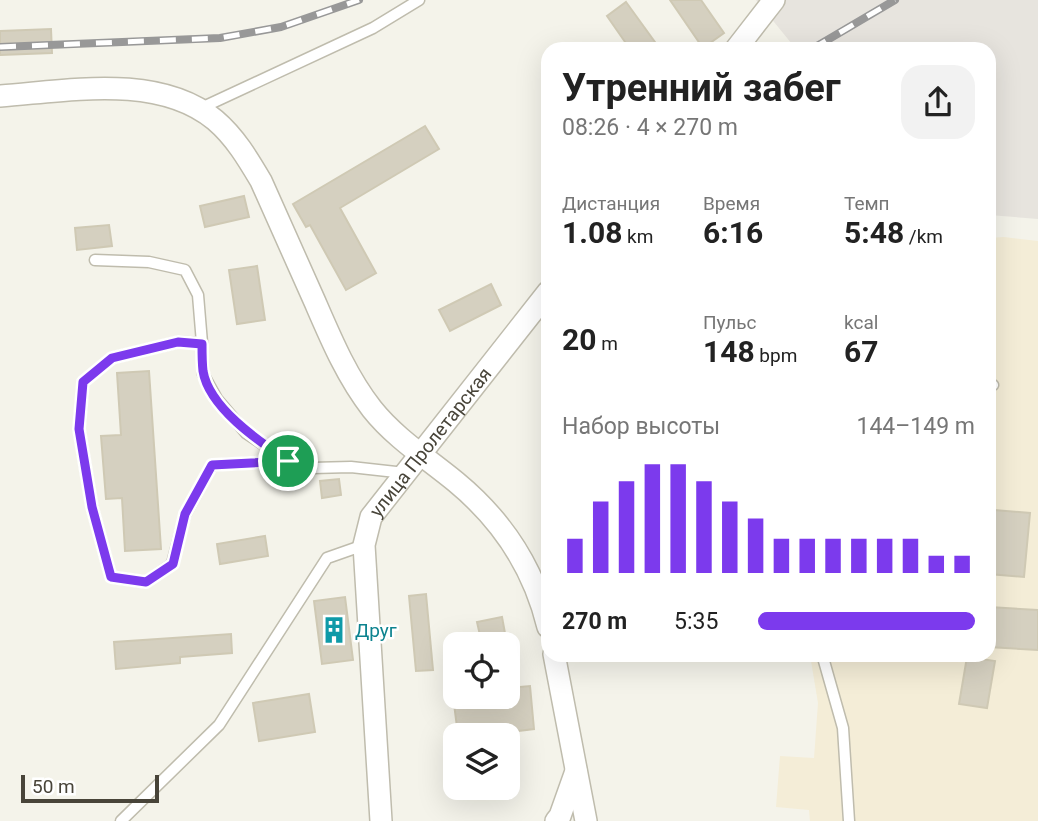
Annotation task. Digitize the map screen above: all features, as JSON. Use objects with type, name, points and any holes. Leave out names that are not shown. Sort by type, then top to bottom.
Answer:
[{"type":"street","points":[[742,42],[775,0]]},
{"type":"street","points":[[0,96],[70,91],[137,91],[182,101],[216,121],[247,157],[261,181],[337,351],[362,394],[373,410],[421,455],[478,501],[513,543],[527,569],[541,608]]},
{"type":"street","name":"улица Пролетарская","points":[[381,821],[364,545],[371,517],[541,301]]},
{"type":"street","points":[[556,662],[586,821]]},
{"type":"street","points":[[556,821],[577,768]]},
{"type":"lane","points":[[199,109],[373,28],[419,0]]},
{"type":"lane","points":[[95,260],[149,262],[185,270],[198,295],[203,374],[217,399],[246,433],[288,461],[312,468],[351,467],[405,473]]},
{"type":"lane","points":[[202,344],[178,342],[112,358],[83,382],[79,429],[92,507],[111,577],[146,582],[173,564],[185,514],[212,465],[288,461]]},
{"type":"lane","points":[[121,821],[219,725],[327,558],[364,545]]},
{"type":"lane","points":[[823,662],[843,728],[849,821]]},
{"type":"shaded area","points":[[756,0],[1038,0],[1038,219],[996,216],[996,42],[790,42]]},
{"type":"shaded area","points":[[996,238],[1038,241],[1038,821],[810,821],[809,810],[776,807],[780,756],[814,758],[818,703],[811,662],[996,662]]},
{"type":"building","points":[[670,0],[701,0],[724,33],[711,42],[699,42]]},
{"type":"building","points":[[626,2],[655,42],[625,42],[607,16]]},
{"type":"building","points":[[51,29],[52,53],[0,55],[0,31]]},
{"type":"building","points":[[425,126],[439,149],[340,208],[376,273],[346,290],[310,225],[306,227],[293,204]]},
{"type":"building","points":[[244,196],[249,217],[205,227],[200,206]]},
{"type":"building","points":[[109,225],[112,246],[77,250],[75,228]]},
{"type":"building","points":[[257,266],[265,320],[237,324],[229,270]]},
{"type":"building","points":[[491,284],[501,305],[450,331],[439,310]]},
{"type":"building","points":[[149,371],[161,549],[125,551],[122,498],[106,499],[101,436],[121,435],[117,373]]},
{"type":"building","points":[[339,479],[341,495],[322,498],[320,481]]},
{"type":"building","points":[[996,510],[1030,513],[1024,577],[996,575]]},
{"type":"building","points":[[265,536],[268,556],[220,564],[217,544]]},
{"type":"building","points":[[426,594],[433,670],[416,671],[409,596]]},
{"type":"building","name":"Друг","points":[[345,597],[353,660],[322,664],[314,601]]},
{"type":"building","points":[[996,607],[1038,610],[1038,650],[996,647]]},
{"type":"building","points":[[502,617],[505,632],[479,632],[477,622]]},
{"type":"building","points":[[231,634],[232,653],[180,657],[180,663],[116,669],[114,642]]},
{"type":"building","points":[[966,662],[995,662],[987,708],[959,704]]},
{"type":"building","points":[[530,686],[534,729],[520,731],[520,723],[456,723],[455,709],[520,709],[520,687]]},
{"type":"building","points":[[309,694],[315,732],[259,741],[253,703]]},
{"type":"railway","points":[[0,47],[220,38],[281,27],[359,0]]},
{"type":"railway","points":[[824,42],[895,0]]},
{"type":"place","name":"Друг","points":[[334,630]]},
{"type":"route","points":[[178,342],[202,344],[203,374],[217,399],[246,433],[288,461],[212,465],[185,514],[173,564],[146,582],[111,577],[92,507],[79,429],[83,382],[112,358],[178,342]]}]
